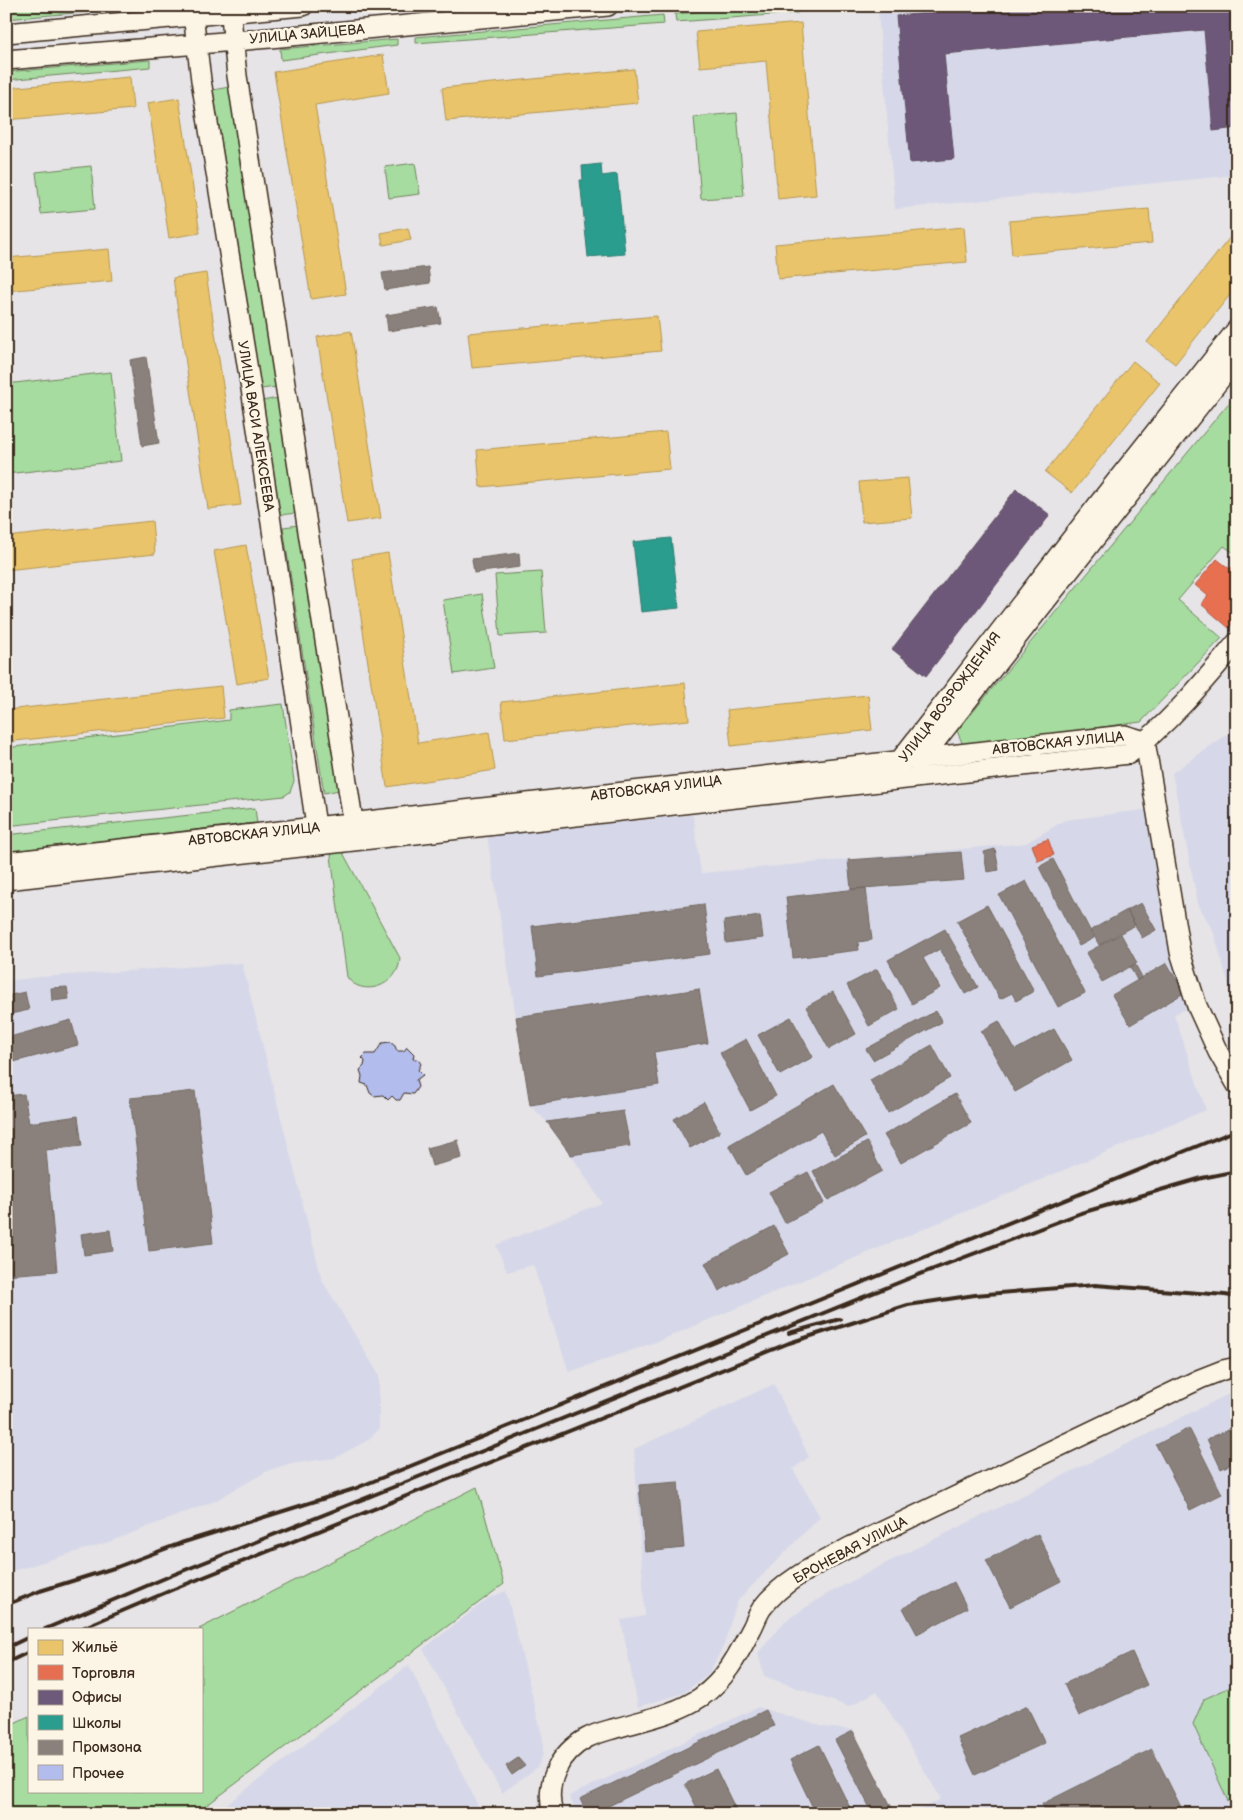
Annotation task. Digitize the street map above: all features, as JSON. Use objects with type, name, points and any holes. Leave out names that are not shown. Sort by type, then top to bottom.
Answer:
[{"type":"street","name":"УЛИЦА ЗАЙЦЕВА","points":[[6,33],[193,11],[303,6]]},
{"type":"street","name":"УЛИЦА ЗАЙЦЕВА","points":[[6,60],[608,6]]},
{"type":"street","points":[[230,9],[236,76],[355,832]]},
{"type":"street","name":"УЛИЦА ВАСИ АЛЕКСЕЕВА","points":[[193,11],[201,80],[252,396],[318,836]]},
{"type":"street","name":"УЛИЦА ВОЗРОЖДЕНИЯ","points":[[894,780],[900,760],[1100,501],[1237,329]]},
{"type":"street","name":"УЛИЦА ВОЗРОЖДЕНИЯ","points":[[894,780],[923,758],[1237,358]]},
{"type":"street","points":[[1237,642],[1184,705],[1145,741],[1180,952],[1197,1006],[1218,1052],[1237,1085]]},
{"type":"street","name":"АВТОВСКАЯ УЛИЦА","points":[[355,832],[900,760],[1125,734],[1145,741]]},
{"type":"street","name":"АВТОВСКАЯ УЛИЦА","points":[[6,862],[318,836],[894,780],[1129,754],[1145,741]]},
{"type":"street","name":"АВТОВСКАЯ УЛИЦА","points":[[6,880],[318,836]]},
{"type":"street","name":"БРОНЕВАЯ УЛИЦА","points":[[553,1814],[549,1789],[552,1776],[570,1750],[588,1738],[676,1710],[700,1698],[723,1679],[737,1657],[762,1608],[788,1582],[852,1546],[1200,1379],[1237,1367]]},
{"type":"shaded area","points":[[960,6],[1237,6],[1237,175],[895,209],[878,13]]},
{"type":"shaded area","points":[[1237,727],[1237,1014],[1214,933],[1198,904],[1172,773]]},
{"type":"shaded area","points":[[1150,809],[1185,1010],[1174,1014],[1206,1110],[656,1342],[569,1372],[533,1265],[507,1272],[496,1245],[602,1203],[547,1122],[530,1105],[487,836],[693,815],[701,873],[1026,843],[1065,820]]},
{"type":"shaded area","points":[[242,963],[322,1280],[379,1375],[379,1429],[368,1440],[335,1458],[289,1464],[269,1470],[215,1501],[109,1542],[6,1573],[6,981]]},
{"type":"shaded area","points":[[774,1384],[809,1457],[793,1469],[820,1517],[739,1599],[724,1645],[709,1673],[684,1693],[638,1707],[621,1620],[645,1616],[634,1449]]},
{"type":"shaded area","points":[[1237,1390],[1237,1814],[912,1814],[941,1799],[877,1691],[849,1707],[764,1676],[758,1653],[785,1621],[825,1595]]},
{"type":"shaded area","points":[[506,1591],[543,1739],[543,1755],[537,1768],[502,1793],[423,1649],[489,1598]]},
{"type":"shaded area","points":[[409,1665],[482,1814],[214,1814]]},
{"type":"shaded area","points":[[758,1707],[824,1727],[852,1730],[895,1814],[577,1814],[569,1796]]},
{"type":"green space","points":[[130,6],[131,8],[6,19],[6,7]]},
{"type":"green space","points":[[754,6],[797,6],[798,13],[676,22],[675,14]]},
{"type":"green space","points":[[663,15],[664,24],[416,43],[416,37]]},
{"type":"green space","points":[[397,39],[397,45],[281,60],[280,49]]},
{"type":"green space","points":[[150,60],[150,67],[6,80],[6,72]]},
{"type":"green space","points":[[229,87],[276,387],[261,389],[213,90]]},
{"type":"green space","points":[[737,113],[744,196],[701,199],[694,117]]},
{"type":"green space","points":[[415,163],[420,194],[389,198],[385,167]]},
{"type":"green space","points":[[91,166],[95,209],[41,214],[36,172]]},
{"type":"green space","points":[[111,372],[121,461],[6,474],[6,384]]},
{"type":"green space","points":[[1237,393],[1237,555],[1224,546],[1178,600],[1222,638],[1141,722],[963,745],[957,731]]},
{"type":"green space","points":[[278,398],[296,513],[280,515],[262,401]]},
{"type":"green space","points":[[299,525],[339,790],[324,793],[283,527]]},
{"type":"green space","points":[[541,572],[546,633],[500,636],[495,575]]},
{"type":"green space","points":[[482,594],[494,668],[454,674],[443,600]]},
{"type":"green space","points":[[283,704],[294,781],[290,792],[284,796],[6,826],[6,748],[229,720],[229,710]]},
{"type":"green space","points":[[255,808],[257,823],[6,852],[6,835]]},
{"type":"green space","points":[[342,851],[400,958],[398,968],[393,976],[386,982],[370,988],[361,987],[347,977],[331,856],[332,853]]},
{"type":"green space","points":[[477,1487],[504,1584],[195,1814],[6,1814],[6,1727],[28,1716],[28,1792],[202,1792],[201,1628]]},
{"type":"green space","points":[[1237,1684],[1237,1797],[1228,1801],[1193,1724],[1204,1699]]},
{"type":"building: Жильё","points":[[801,23],[816,195],[778,199],[766,61],[700,67],[696,32]]},
{"type":"building: Жильё","points":[[383,55],[389,93],[315,105],[346,294],[311,299],[274,72]]},
{"type":"building: Жильё","points":[[634,69],[638,103],[446,121],[442,88]]},
{"type":"building: Жильё","points":[[130,77],[133,109],[6,120],[6,88]]},
{"type":"building: Жильё","points":[[179,98],[200,233],[169,238],[148,103]]},
{"type":"building: Жильё","points":[[1149,209],[1152,243],[1012,255],[1009,221]]},
{"type":"building: Жильё","points":[[964,227],[967,262],[778,279],[775,244]]},
{"type":"building: Жильё","points":[[408,228],[411,240],[383,245],[381,233]]},
{"type":"building: Жильё","points":[[1234,232],[1237,235],[1237,286],[1175,364],[1147,342]]},
{"type":"building: Жильё","points":[[109,249],[112,281],[6,291],[6,258]]},
{"type":"building: Жильё","points":[[206,273],[241,505],[208,509],[173,278]]},
{"type":"building: Жильё","points":[[657,316],[661,351],[472,368],[468,333]]},
{"type":"building: Жильё","points":[[351,331],[381,518],[347,523],[317,337]]},
{"type":"building: Жильё","points":[[1133,361],[1160,383],[1072,493],[1045,472]]},
{"type":"building: Жильё","points":[[666,432],[670,469],[480,487],[477,450]]},
{"type":"building: Жильё","points":[[908,478],[912,518],[862,522],[859,482]]},
{"type":"building: Жильё","points":[[152,521],[155,554],[6,570],[6,537]]},
{"type":"building: Жильё","points":[[246,545],[269,678],[237,684],[214,551]]},
{"type":"building: Жильё","points":[[388,553],[418,743],[489,732],[495,770],[387,787],[352,559]]},
{"type":"building: Жильё","points":[[685,683],[689,720],[505,739],[501,702]]},
{"type":"building: Жильё","points":[[221,686],[224,718],[6,742],[6,710]]},
{"type":"building: Жильё","points":[[868,695],[872,730],[731,746],[727,710]]},
{"type":"building: Торговля","points":[[1217,559],[1230,569],[1237,563],[1237,618],[1229,628],[1201,604],[1208,596],[1195,585]]},
{"type":"building: Торговля","points":[[1237,698],[1237,710],[1235,710],[1230,699]]},
{"type":"building: Торговля","points":[[1048,839],[1054,855],[1038,861],[1032,845]]},
{"type":"building: Офисы","points":[[1001,6],[1237,6],[1237,128],[1213,131],[1204,30],[944,54],[954,159],[910,163],[896,16]]},
{"type":"building: Офисы","points":[[1016,489],[1050,515],[926,676],[892,649]]},
{"type":"building: Школы","points":[[601,164],[602,176],[617,174],[625,254],[588,257],[580,180],[583,180],[582,166]]},
{"type":"building: Школы","points":[[671,538],[679,608],[641,612],[633,542]]},
{"type":"building: Промзона","points":[[428,267],[430,283],[385,290],[382,273]]},
{"type":"building: Промзона","points":[[438,307],[441,323],[388,331],[386,315]]},
{"type":"building: Промзона","points":[[146,357],[159,443],[142,446],[130,360]]},
{"type":"building: Промзона","points":[[519,553],[520,567],[474,573],[472,559]]},
{"type":"building: Промзона","points":[[995,849],[999,870],[987,872],[984,852]]},
{"type":"building: Промзона","points":[[961,852],[964,880],[851,889],[848,860]]},
{"type":"building: Промзона","points":[[1053,859],[1094,938],[1079,946],[1039,867]]},
{"type":"building: Промзона","points":[[1026,881],[1085,993],[1058,1007],[999,895]]},
{"type":"building: Промзона","points":[[866,888],[872,940],[858,942],[859,950],[793,958],[786,897]]},
{"type":"building: Промзона","points":[[1141,903],[1156,930],[1142,938],[1127,910]]},
{"type":"building: Промзона","points":[[704,904],[710,954],[538,976],[532,926]]},
{"type":"building: Промзона","points":[[987,905],[1034,991],[1016,1001],[1012,993],[1000,999],[957,921]]},
{"type":"building: Промзона","points":[[1127,910],[1135,925],[1099,945],[1091,930]]},
{"type":"building: Промзона","points":[[760,916],[763,938],[726,943],[724,921]]},
{"type":"building: Промзона","points":[[945,929],[978,987],[965,994],[940,949],[923,958],[940,988],[912,1004],[888,960]]},
{"type":"building: Промзона","points":[[1121,934],[1137,963],[1102,982],[1086,953]]},
{"type":"building: Промзона","points":[[1167,963],[1184,993],[1130,1025],[1112,995]]},
{"type":"building: Промзона","points":[[1135,964],[1142,977],[1137,980],[1130,967]]},
{"type":"building: Промзона","points":[[877,969],[899,1009],[869,1026],[847,985]]},
{"type":"building: Промзона","points":[[67,987],[69,999],[52,1001],[51,988]]},
{"type":"building: Промзона","points":[[699,989],[708,1043],[654,1052],[659,1085],[530,1105],[516,1017]]},
{"type":"building: Промзона","points":[[25,992],[29,1010],[6,1015],[6,996]]},
{"type":"building: Промзона","points":[[833,992],[856,1034],[829,1049],[806,1007]]},
{"type":"building: Промзона","points":[[936,1011],[942,1022],[873,1060],[866,1049]]},
{"type":"building: Промзона","points":[[791,1017],[813,1057],[780,1075],[758,1035]]},
{"type":"building: Промзона","points":[[71,1020],[78,1045],[6,1064],[6,1038]]},
{"type":"building: Промзона","points":[[999,1021],[1015,1050],[1054,1029],[1072,1060],[1015,1092],[981,1031]]},
{"type":"building: Промзона","points":[[746,1039],[776,1096],[750,1110],[720,1053]]},
{"type":"building: Промзона","points":[[932,1045],[950,1078],[888,1113],[870,1080]]},
{"type":"building: Промзона","points":[[834,1084],[865,1137],[835,1155],[821,1131],[746,1175],[729,1145]]},
{"type":"building: Промзона","points":[[195,1091],[213,1243],[149,1251],[130,1098]]},
{"type":"building: Промзона","points":[[24,1094],[29,1123],[78,1116],[82,1146],[46,1150],[57,1271],[6,1275],[6,1096]]},
{"type":"building: Промзона","points":[[955,1094],[971,1123],[901,1163],[884,1135]]},
{"type":"building: Промзона","points":[[704,1102],[720,1132],[690,1148],[674,1119]]},
{"type":"building: Промзона","points":[[623,1111],[630,1146],[571,1155],[547,1122]]},
{"type":"building: Промзона","points":[[458,1140],[462,1158],[432,1166],[427,1148]]},
{"type":"building: Промзона","points":[[867,1142],[882,1171],[828,1200],[813,1171]]},
{"type":"building: Промзона","points":[[808,1172],[824,1203],[785,1223],[769,1192]]},
{"type":"building: Промзона","points":[[774,1226],[789,1254],[719,1291],[705,1263]]},
{"type":"building: Промзона","points":[[110,1230],[113,1251],[84,1255],[81,1234]]},
{"type":"building: Промзона","points":[[1237,1426],[1237,1461],[1221,1469],[1207,1439]]},
{"type":"building: Промзона","points":[[1189,1428],[1222,1494],[1190,1510],[1156,1445]]},
{"type":"building: Промзона","points":[[678,1482],[684,1548],[645,1552],[639,1485]]},
{"type":"building: Промзона","points":[[1038,1534],[1061,1581],[1010,1607],[986,1560]]},
{"type":"building: Промзона","points":[[954,1582],[967,1608],[917,1634],[903,1608]]},
{"type":"building: Промзона","points":[[1132,1652],[1147,1685],[1079,1716],[1064,1684]]},
{"type":"building: Промзона","points":[[1027,1706],[1045,1743],[975,1775],[958,1738]]},
{"type":"building: Промзона","points":[[766,1710],[774,1726],[592,1814],[587,1814],[580,1799]]},
{"type":"building: Промзона","points":[[853,1731],[895,1814],[873,1814],[835,1740]]},
{"type":"building: Промзона","points":[[819,1745],[853,1814],[816,1814],[790,1760]]},
{"type":"building: Промзона","points":[[1152,1749],[1181,1807],[1168,1814],[1047,1814],[1042,1804]]},
{"type":"building: Промзона","points":[[518,1758],[525,1766],[512,1775],[506,1766]]},
{"type":"building: Промзона","points":[[716,1769],[738,1814],[700,1814],[685,1784]]},
{"type":"building: Промзона","points":[[634,1806],[638,1814],[619,1814],[619,1813]]},
{"type":"building: Прочее","points":[[390,1042],[397,1051],[404,1051],[407,1047],[414,1054],[413,1059],[418,1059],[421,1064],[418,1070],[423,1075],[416,1080],[418,1087],[413,1094],[404,1093],[400,1100],[396,1100],[392,1096],[388,1100],[383,1095],[374,1096],[370,1093],[367,1085],[361,1083],[362,1076],[360,1070],[364,1066],[365,1061],[362,1058],[366,1054],[375,1054],[382,1043]]},
{"type":"railway","points":[[6,1605],[40,1591],[117,1567],[181,1543],[354,1489],[1237,1130]]},
{"type":"railway","points":[[47,1628],[170,1576],[915,1276],[1081,1213],[1202,1178],[1237,1171]]},
{"type":"railway","points":[[82,1628],[174,1589],[789,1343],[908,1305],[975,1295],[1095,1285],[1237,1297]]},
{"type":"railway","points":[[789,1333],[840,1319]]},
{"type":"railway","points":[[6,1648],[28,1637]]},
{"type":"railway","points":[[6,1663],[28,1652]]}]
